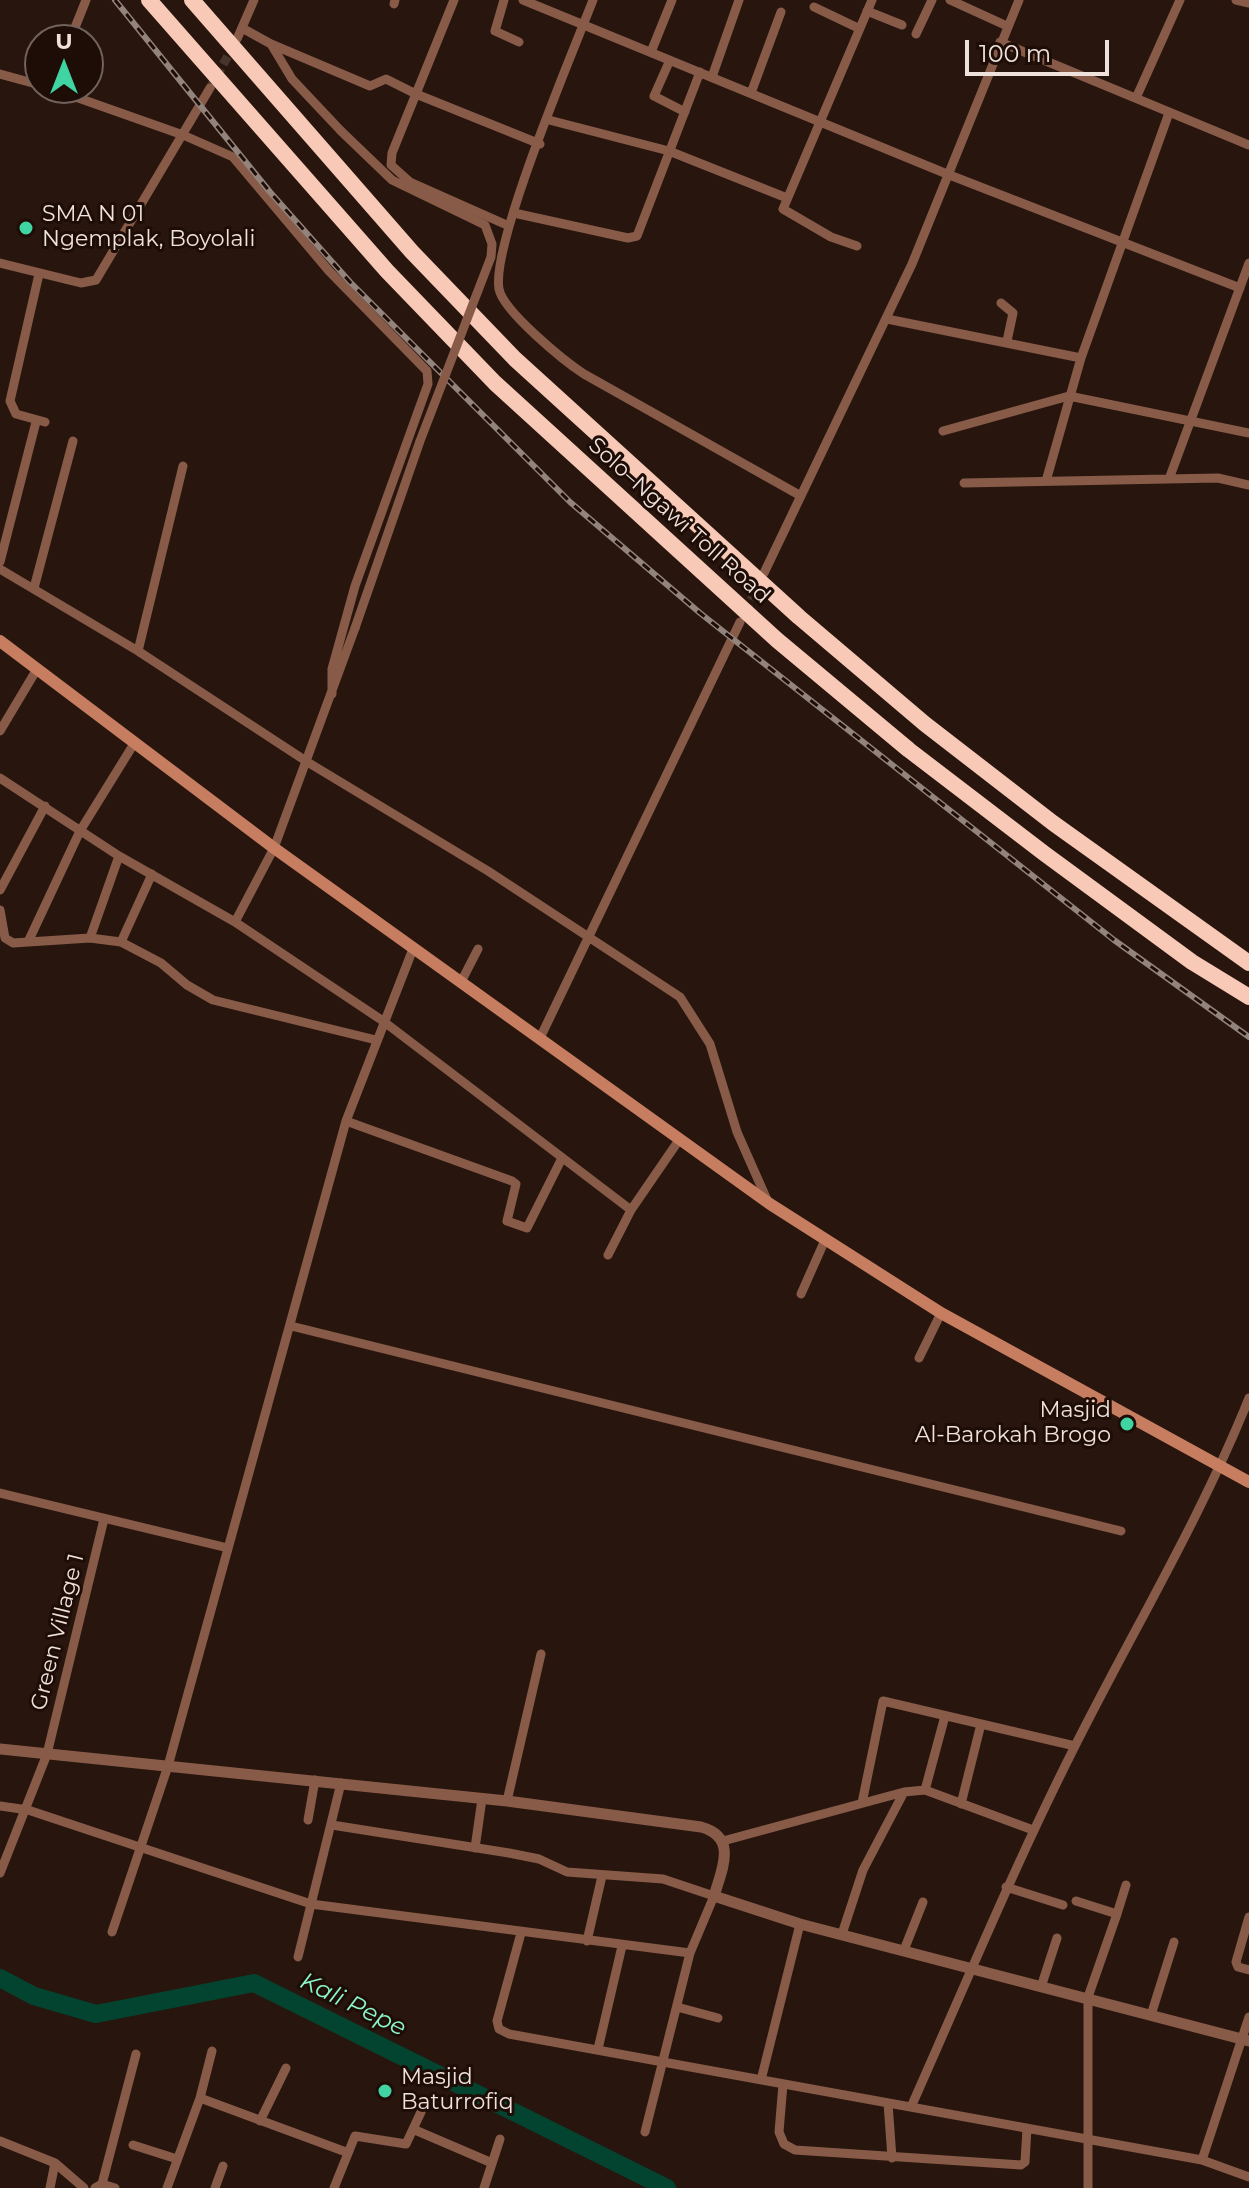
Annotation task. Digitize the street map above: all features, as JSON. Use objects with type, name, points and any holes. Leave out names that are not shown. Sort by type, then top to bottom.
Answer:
[{"type":"highway","name":"Solo–Ngawi Toll Road","points":[[149,0],[387,271],[495,383],[766,629],[909,750],[1033,845],[1192,962],[1249,997]]},
{"type":"highway","name":"Solo–Ngawi Toll Road","points":[[192,0],[412,252],[515,359],[787,606],[925,724],[1053,823],[1249,963]]},
{"type":"main road","points":[[0,641],[274,848],[770,1204],[941,1313],[1249,1482]]},
{"type":"street","points":[[76,24],[86,0]]},
{"type":"street","points":[[237,39],[254,0]]},
{"type":"street","points":[[454,0],[392,153],[395,171],[410,182],[509,226]]},
{"type":"street","points":[[504,0],[495,31],[519,42]]},
{"type":"street","points":[[523,0],[947,174],[1240,288]]},
{"type":"street","points":[[593,0],[509,226],[499,278],[502,299],[566,362],[801,496]]},
{"type":"street","points":[[651,52],[672,0]]},
{"type":"street","points":[[712,77],[739,0]]},
{"type":"street","points":[[857,246],[784,212],[819,120],[872,0]]},
{"type":"street","points":[[916,34],[932,0]]},
{"type":"street","points":[[950,0],[1007,26]]},
{"type":"street","points":[[764,573],[887,319],[1019,0]]},
{"type":"street","points":[[1136,98],[1180,0]]},
{"type":"street","points":[[1236,0],[1249,3]]},
{"type":"street","points":[[814,7],[858,28]]},
{"type":"street","points":[[867,11],[902,25]]},
{"type":"street","points":[[751,93],[781,12]]},
{"type":"street","points":[[242,28],[271,44],[370,86],[386,79],[540,144]]},
{"type":"street","points":[[1000,42],[1249,145]]},
{"type":"street","points":[[235,922],[274,848],[309,763],[420,441],[485,275],[492,244],[485,225],[392,180],[292,79],[271,44]]},
{"type":"street","points":[[670,60],[654,96],[685,112]]},
{"type":"street","points":[[514,213],[628,238],[637,236],[700,72]]},
{"type":"street","points":[[0,74],[24,81]]},
{"type":"street","points":[[0,263],[81,283],[96,280],[210,88]]},
{"type":"street","points":[[95,104],[183,135],[233,157],[329,271],[429,375],[355,586],[332,669],[332,694]]},
{"type":"street","points":[[1046,481],[1081,358],[1169,113]]},
{"type":"street","points":[[549,120],[669,151],[787,198]]},
{"type":"street","points":[[1169,479],[1249,263]]},
{"type":"street","points":[[0,562],[40,422],[16,414],[10,401],[39,274]]},
{"type":"street","points":[[1001,303],[1013,313],[1007,341]]},
{"type":"street","points":[[887,319],[1081,358]]},
{"type":"street","points":[[943,431],[1069,396],[1249,433]]},
{"type":"street","points":[[34,588],[73,441]]},
{"type":"street","points":[[138,651],[183,466]]},
{"type":"street","points":[[964,483],[1218,478],[1249,485]]},
{"type":"street","points":[[0,569],[138,651],[309,763],[656,979],[687,1005],[710,1044],[737,1132],[770,1204]]},
{"type":"street","points":[[540,1038],[740,622]]},
{"type":"street","points":[[0,731],[37,669]]},
{"type":"street","points":[[28,942],[80,831],[135,742]]},
{"type":"street","points":[[0,778],[119,856],[235,922],[383,1021],[631,1210]]},
{"type":"street","points":[[0,890],[45,806]]},
{"type":"street","points":[[90,938],[119,856]]},
{"type":"street","points":[[121,942],[152,874]]},
{"type":"street","points":[[0,910],[5,938],[17,944],[90,938],[121,942],[161,963],[213,1000],[376,1040]]},
{"type":"street","points":[[112,1932],[168,1766],[346,1121],[413,949]]},
{"type":"street","points":[[462,980],[478,949]]},
{"type":"street","points":[[346,1121],[512,1181],[516,1184],[507,1221],[523,1229],[527,1228],[562,1158]]},
{"type":"street","points":[[608,1255],[631,1210],[679,1140]]},
{"type":"street","points":[[801,1294],[825,1240]]},
{"type":"street","points":[[919,1358],[941,1313]]},
{"type":"street","points":[[291,1326],[1121,1531]]},
{"type":"street","points":[[911,2107],[1033,1830],[1221,1468],[1249,1398]]},
{"type":"street","points":[[0,1493],[228,1548]]},
{"type":"street","name":"Green Village 1","points":[[0,1873],[3,1859],[28,1810],[47,1754],[104,1519]]},
{"type":"street","points":[[507,1801],[541,1654]]},
{"type":"street","points":[[862,1803],[883,1701],[1075,1746]]},
{"type":"street","points":[[925,1790],[945,1716]]},
{"type":"street","points":[[961,1804],[981,1724]]},
{"type":"street","points":[[0,1749],[507,1801],[701,1827],[717,1833],[723,1841],[723,1870],[690,1953],[645,2132]]},
{"type":"street","points":[[308,1820],[315,1780]]},
{"type":"street","points":[[298,1957],[341,1783]]},
{"type":"street","points":[[723,1841],[904,1792],[925,1790],[1033,1830]]},
{"type":"street","points":[[842,1934],[863,1870],[904,1792]]},
{"type":"street","points":[[475,1848],[482,1799]]},
{"type":"street","points":[[0,1806],[28,1810],[311,1904],[690,1953]]},
{"type":"street","points":[[332,1825],[539,1859],[558,1870],[663,1879],[800,1924],[1244,2040]]},
{"type":"street","points":[[587,1941],[602,1876]]},
{"type":"street","points":[[1088,2188],[1088,1997],[1126,1885]]},
{"type":"street","points":[[1006,1887],[1063,1905]]},
{"type":"street","points":[[1076,1901],[1117,1914]]},
{"type":"street","points":[[904,1950],[923,1902]]},
{"type":"street","points":[[1249,1917],[1236,1962],[1238,1967],[1249,1970]]},
{"type":"street","points":[[761,2080],[800,1924]]},
{"type":"street","points":[[521,1933],[502,1997],[497,2021],[499,2029],[1202,2160],[1249,2177]]},
{"type":"street","points":[[1041,1987],[1057,1938]]},
{"type":"street","points":[[1151,2015],[1174,1942]]},
{"type":"street","points":[[598,2049],[622,1946]]},
{"type":"street","points":[[677,2007],[718,2018]]},
{"type":"street","points":[[1202,2160],[1244,2040],[1249,2017]]},
{"type":"street","points":[[167,2188],[200,2098],[212,2051]]},
{"type":"street","points":[[115,2188],[98,2186],[136,2054]]},
{"type":"street","points":[[260,2121],[286,2068]]},
{"type":"street","points":[[783,2084],[779,2132],[789,2148],[892,2158],[1021,2165],[1025,2162],[1027,2128]]},
{"type":"street","points":[[200,2098],[346,2152]]},
{"type":"street","points":[[888,2103],[892,2158]]},
{"type":"street","points":[[334,2188],[346,2152],[358,2134],[402,2145],[409,2143],[421,2112]]},
{"type":"street","points":[[415,2130],[492,2163]]},
{"type":"street","points":[[484,2188],[500,2139]]},
{"type":"street","points":[[0,2141],[55,2163],[84,2188]]},
{"type":"street","points":[[133,2145],[177,2159]]},
{"type":"street","points":[[50,2188],[55,2163]]},
{"type":"street","points":[[215,2188],[223,2166]]},
{"type":"waterway","name":"Kali Pepe","points":[[0,1978],[34,1996],[96,2014],[254,1983],[667,2188]]},
{"type":"tunnel","points":[[210,88],[234,45]]},
{"type":"tunnel","points":[[745,612],[762,578]]},
{"type":"railway","points":[[115,0],[270,192],[350,282],[570,502],[700,613],[1114,940],[1249,1037]]},
{"type":"place","name":"SMA N 01 Ngemplak, Boyolali","points":[[26,228]]},
{"type":"place","name":"Masjid Al-Barokah Brogo","points":[[1127,1424]]},
{"type":"place","name":"Masjid Baturrofiq","points":[[385,2091]]}]
